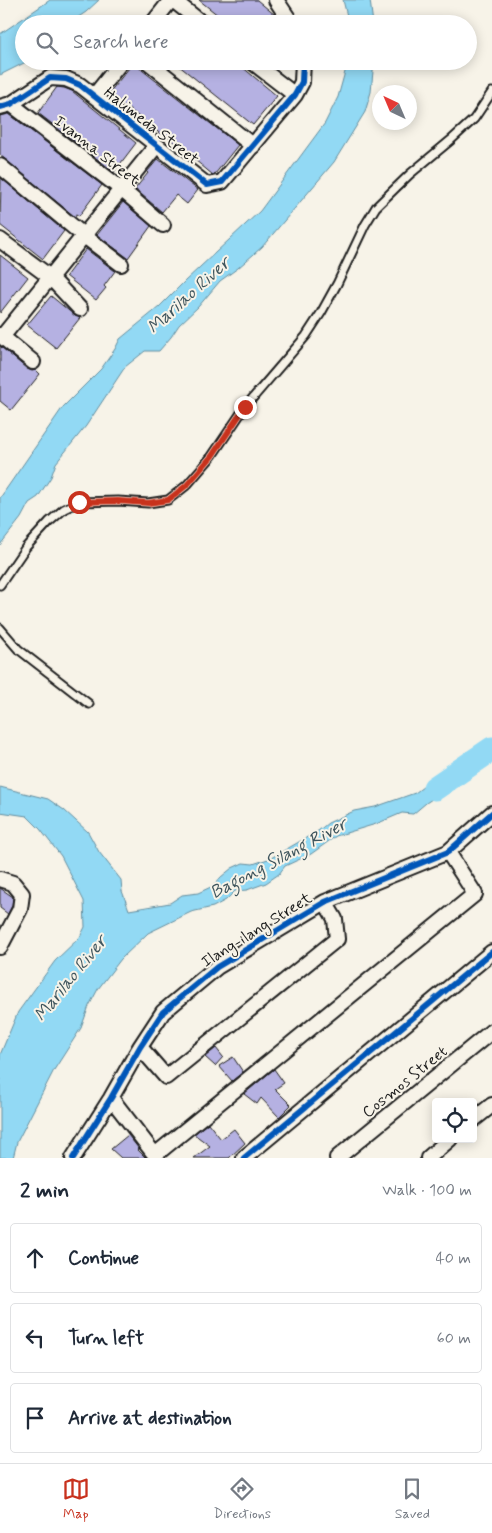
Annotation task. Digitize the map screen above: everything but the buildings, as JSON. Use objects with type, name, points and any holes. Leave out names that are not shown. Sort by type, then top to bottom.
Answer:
[{"type":"street","points":[[160,15],[172,0],[191,15]]},
{"type":"street","points":[[276,0],[286,15]]},
{"type":"street","points":[[94,96],[115,70]]},
{"type":"street","points":[[158,70],[253,146],[295,96],[302,82],[303,70]]},
{"type":"street","points":[[262,70],[295,96]]},
{"type":"street","name":"Halimeda Street","points":[[5,105],[50,78],[66,79],[80,85],[207,185],[222,182],[253,146]]},
{"type":"street","name":"Ivanna Street","points":[[5,105],[120,188],[163,224]]},
{"type":"street","points":[[32,362],[1,336],[156,146]]},
{"type":"street","points":[[0,166],[121,264]]},
{"type":"street","points":[[0,240],[50,277],[80,309]]},
{"type":"street","name":"Ilang-ilang Street","points":[[80,1155],[110,1098],[163,1012],[217,967],[325,902],[448,852],[492,813]]},
{"type":"street","points":[[110,1098],[155,1154],[474,894],[448,852]]},
{"type":"street","points":[[0,879],[13,883],[22,894],[20,909],[0,947]]},
{"type":"street","points":[[140,1047],[166,1077],[337,940],[335,920],[325,902]]},
{"type":"street","points":[[244,1158],[492,952]]},
{"type":"street","name":"Cosmos Street","points":[[337,1158],[492,1031]]},
{"type":"street","points":[[477,1117],[492,1105]]},
{"type":"street","points":[[428,1158],[445,1143]]},
{"type":"lane","points":[[0,585],[26,547],[64,509],[79,502],[118,501],[148,503],[168,500],[187,485],[212,456],[245,407],[306,336],[322,312],[364,225],[376,207],[410,174],[474,119],[492,92]]},
{"type":"lane","points":[[0,628],[18,650],[89,704]]},
{"type":"water","points":[[50,0],[99,0],[82,15],[28,15]]},
{"type":"water","points":[[343,0],[370,0],[372,15],[347,15]]},
{"type":"water","points":[[15,24],[15,68],[0,75],[0,34]]},
{"type":"water","name":"Marilao River","points":[[346,70],[373,70],[371,92],[365,112],[334,162],[262,247],[220,281],[198,307],[179,325],[159,351],[145,351],[125,367],[86,426],[56,463],[51,477],[38,497],[29,503],[21,518],[0,545],[0,498],[63,407],[101,369],[120,339],[159,307],[260,211],[325,123],[338,97]]},
{"type":"water","name":"Marilao River","points":[[459,763],[468,775],[413,814],[402,813],[376,824],[336,836],[311,854],[285,866],[279,874],[266,883],[247,890],[235,891],[226,900],[213,907],[191,912],[148,933],[121,959],[98,989],[81,1028],[54,1070],[17,1142],[13,1158],[0,1158],[0,1055],[18,1012],[55,961],[80,937],[85,927],[84,901],[61,856],[27,816],[0,812],[0,787],[48,799],[64,810],[88,832],[99,852],[121,880],[122,891],[129,910],[170,903],[182,895],[198,893],[213,886],[232,868],[243,863],[253,864],[271,858],[318,831],[328,823],[354,811],[375,807],[415,793],[444,771]]},
{"type":"waterway","name":"Bagong Silang River","points":[[435,788],[492,749]]},
{"type":"cycle path","points":[[0,107],[11,104],[50,78],[66,79],[80,85],[207,185],[222,182],[295,95],[302,82],[303,70]]},
{"type":"cycle path","points":[[73,1158],[163,1012],[217,967],[325,902],[448,852],[492,813]]},
{"type":"cycle path","points":[[244,1158],[492,952]]},
{"type":"route","points":[[79,502],[118,501],[148,503],[168,500],[187,485],[212,456],[245,407]]}]
